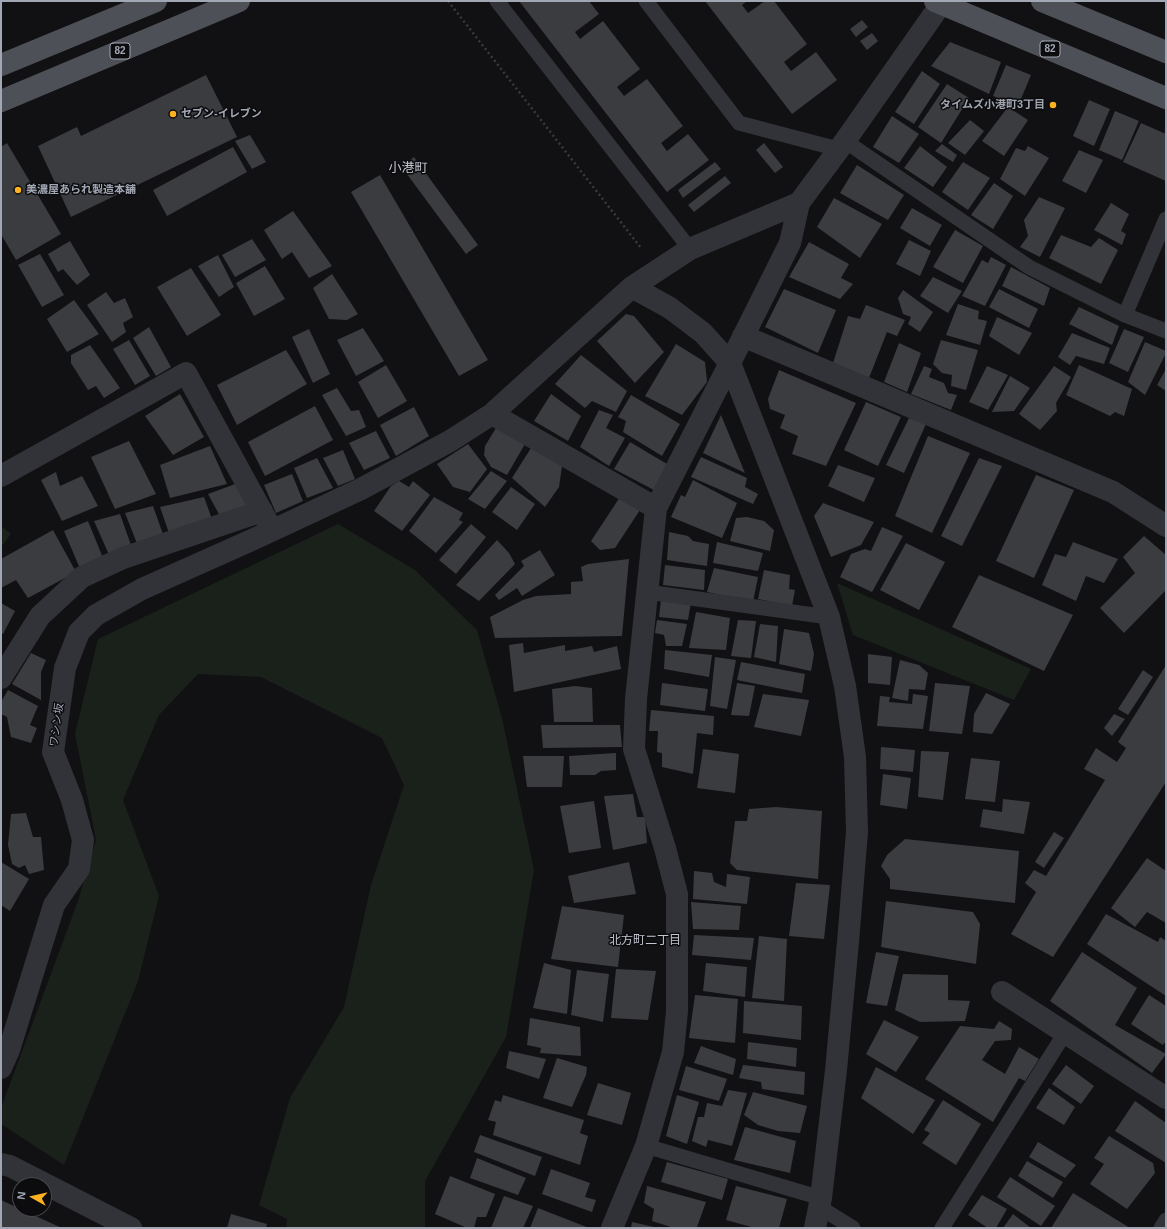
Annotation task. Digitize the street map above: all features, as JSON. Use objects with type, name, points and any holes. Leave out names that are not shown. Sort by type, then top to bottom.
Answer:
[{"type":"main road","points":[[1,65],[156,1]]},
{"type":"main road","name":"82","points":[[1,101],[239,1]]},
{"type":"main road","points":[[1042,1],[1166,52]]},
{"type":"main road","name":"82","points":[[940,2],[1166,98]]},
{"type":"street","points":[[612,1228],[646,1146],[673,1052],[677,1011],[677,894],[665,848],[634,748],[636,699],[656,508],[790,243],[800,203],[842,145],[940,2]]},
{"type":"street","name":"ワシン坂","points":[[1,1068],[9,1050],[54,906],[79,869],[83,840],[72,800],[53,752],[66,668],[79,632],[96,615],[142,589],[361,489],[450,441],[492,414],[632,287],[690,249],[800,203]]},
{"type":"street","points":[[632,287],[670,308],[703,333],[730,363],[829,618],[845,686],[855,757],[857,832],[847,957],[820,1202],[815,1228]]},
{"type":"street","points":[[743,336],[1114,492],[1166,526]]},
{"type":"street","points":[[1,476],[186,373],[272,530]]},
{"type":"street","points":[[492,414],[656,508]]},
{"type":"street","points":[[1,678],[40,616],[82,577],[123,558],[262,511]]},
{"type":"street","points":[[1002,992],[1065,1033],[1163,1089]]},
{"type":"street","points":[[1,1164],[10,1166],[131,1228]]},
{"type":"lane","points":[[497,1],[690,249]]},
{"type":"lane","points":[[646,1],[739,123],[842,145],[1029,268],[1125,315],[1166,331]]},
{"type":"lane","points":[[1125,315],[1166,219]]},
{"type":"lane","points":[[647,592],[829,618]]},
{"type":"lane","points":[[942,1228],[1065,1033]]},
{"type":"lane","points":[[646,1146],[820,1202],[853,1228]]},
{"type":"lane","points":[[1161,1228],[1166,1220]]},
{"type":"path","points":[[448,1],[658,270]]},
{"type":"shaded area","points":[[338,524],[415,570],[477,630],[502,718],[534,870],[506,1037],[425,1181],[425,1228],[286,1228],[287,1219],[259,1205],[290,1098],[344,1007],[371,885],[404,785],[382,738],[261,677],[198,674],[159,715],[123,800],[159,896],[138,981],[64,1165],[1,1124],[1,1108],[78,901],[96,840],[75,734],[98,639]]},
{"type":"shaded area","points":[[1,526],[11,534],[1,547]]},
{"type":"shaded area","points":[[837,583],[1031,669],[1014,700],[853,635]]},
{"type":"building","points":[[519,1],[589,1],[599,14],[575,32],[580,39],[603,21],[640,69],[617,87],[624,96],[647,79],[683,126],[661,143],[667,151],[688,134],[709,160],[667,192]]},
{"type":"building","points":[[705,1],[747,1],[742,5],[748,13],[765,1],[774,1],[807,44],[784,62],[791,71],[816,52],[837,80],[792,114]]},
{"type":"building","points":[[862,20],[868,27],[856,37],[850,29]]},
{"type":"building","points":[[872,33],[878,41],[867,50],[860,41]]},
{"type":"building","points":[[950,42],[1001,62],[989,94],[931,66]]},
{"type":"building","points":[[1006,65],[1031,75],[1018,106],[993,96]]},
{"type":"building","points":[[922,71],[940,84],[914,124],[895,112]]},
{"type":"building","points":[[206,75],[237,137],[71,217],[38,146],[77,127],[81,136]]},
{"type":"building","points":[[947,84],[969,98],[941,143],[918,127]]},
{"type":"building","points":[[1089,100],[1110,109],[1094,146],[1073,136]]},
{"type":"building","points":[[1008,107],[1028,120],[1004,156],[982,141]]},
{"type":"building","points":[[1115,111],[1139,121],[1122,160],[1099,150]]},
{"type":"building","points":[[892,116],[919,134],[899,163],[873,147]]},
{"type":"building","points":[[970,120],[984,131],[965,155],[948,143]]},
{"type":"building","points":[[1141,123],[1166,134],[1166,181],[1123,162]]},
{"type":"building","points":[[250,135],[266,162],[252,169],[235,141]]},
{"type":"building","name":"美濃屋あられ製造本舗","points":[[7,143],[61,234],[16,260],[1,234],[1,147]]},
{"type":"building","points":[[764,143],[783,167],[775,173],[756,150]]},
{"type":"building","points":[[942,144],[957,155],[953,162],[935,151]]},
{"type":"building","points":[[920,146],[947,167],[933,187],[904,168]]},
{"type":"building","points":[[1028,146],[1049,158],[1025,196],[1000,179],[1016,148],[1025,151]]},
{"type":"building","points":[[233,147],[247,172],[167,216],[153,190]]},
{"type":"building","points":[[1079,150],[1103,160],[1086,193],[1062,181]]},
{"type":"building","points":[[414,157],[478,245],[466,254],[401,166]]},
{"type":"building","points":[[715,162],[721,169],[683,198],[678,190]]},
{"type":"building","points":[[963,162],[990,178],[968,210],[942,192]]},
{"type":"building","points":[[857,165],[904,195],[888,220],[840,193]]},
{"type":"building","points":[[380,175],[488,360],[459,376],[351,192]]},
{"type":"building","points":[[725,176],[731,183],[694,212],[688,205]]},
{"type":"building","points":[[994,183],[1013,196],[993,229],[971,215]]},
{"type":"building","points":[[1039,197],[1065,208],[1040,257],[1020,247],[1028,236],[1024,220]]},
{"type":"building","points":[[834,198],[882,224],[860,258],[817,227]]},
{"type":"building","points":[[1111,203],[1129,214],[1121,231],[1126,234],[1122,245],[1094,230]]},
{"type":"building","points":[[912,208],[942,225],[930,246],[900,228]]},
{"type":"building","points":[[293,211],[332,266],[309,278],[292,252],[282,259],[264,230]]},
{"type":"building","points":[[955,230],[983,246],[963,283],[933,267]]},
{"type":"building","points":[[1061,235],[1091,247],[1099,238],[1118,250],[1101,284],[1049,258]]},
{"type":"building","points":[[252,239],[266,260],[235,277],[222,255]]},
{"type":"building","points":[[909,240],[931,251],[920,276],[896,264]]},
{"type":"building","points":[[70,241],[90,275],[77,285],[63,269],[58,272],[48,254]]},
{"type":"building","points":[[809,242],[849,264],[841,278],[853,284],[840,299],[789,277]]},
{"type":"building","points":[[40,254],[64,295],[42,307],[18,265]]},
{"type":"building","points":[[218,255],[234,287],[219,297],[198,266]]},
{"type":"building","points":[[991,257],[1006,265],[985,306],[962,296],[982,260],[988,263]]},
{"type":"building","points":[[265,266],[285,299],[254,316],[236,283]]},
{"type":"building","points":[[1011,267],[1050,288],[1044,306],[1002,286]]},
{"type":"building","points":[[191,268],[221,315],[187,336],[157,287]]},
{"type":"building","points":[[332,274],[358,314],[347,320],[329,319],[313,288]]},
{"type":"building","points":[[933,277],[962,291],[948,313],[920,296]]},
{"type":"building","points":[[784,289],[836,310],[818,353],[765,327]]},
{"type":"building","points":[[999,289],[1038,309],[1029,328],[989,307]]},
{"type":"building","points":[[903,290],[933,312],[920,332],[908,324],[911,317],[903,314],[898,298]]},
{"type":"building","points":[[106,292],[114,303],[125,298],[133,317],[123,323],[126,332],[112,342],[87,305]]},
{"type":"building","points":[[74,300],[99,334],[67,352],[47,319]]},
{"type":"building","points":[[958,304],[979,311],[978,319],[987,321],[980,345],[946,335]]},
{"type":"building","points":[[866,305],[905,320],[897,336],[887,332],[869,378],[833,363],[848,316],[860,319]]},
{"type":"building","points":[[1079,307],[1119,326],[1112,345],[1069,324]]},
{"type":"building","points":[[626,314],[634,316],[664,352],[635,383],[597,341]]},
{"type":"building","points":[[997,317],[1032,333],[1019,355],[989,336]]},
{"type":"building","points":[[149,327],[171,367],[156,376],[133,338]]},
{"type":"building","points":[[363,328],[384,361],[356,376],[337,340]]},
{"type":"building","points":[[309,329],[330,374],[313,383],[292,337]]},
{"type":"building","points":[[1124,329],[1144,337],[1128,372],[1109,363]]},
{"type":"building","points":[[1072,333],[1110,348],[1104,364],[1076,356],[1070,365],[1058,357]]},
{"type":"building","points":[[129,340],[150,376],[135,385],[113,349]]},
{"type":"building","points":[[941,340],[978,350],[966,390],[951,386],[952,375],[942,373],[933,364]]},
{"type":"building","points":[[1145,342],[1166,351],[1166,353],[1145,395],[1128,382]]},
{"type":"building","points":[[899,343],[921,353],[907,392],[884,382]]},
{"type":"building","points":[[676,344],[705,362],[707,382],[682,415],[645,396]]},
{"type":"building","points":[[90,345],[120,388],[104,398],[96,386],[88,390],[71,363],[71,355]]},
{"type":"building","points":[[286,350],[307,384],[237,425],[217,385]]},
{"type":"building","points":[[581,355],[627,391],[616,412],[592,401],[585,408],[555,384]]},
{"type":"building","points":[[386,365],[407,401],[378,418],[358,382]]},
{"type":"building","points":[[1079,365],[1132,389],[1124,416],[1115,412],[1110,416],[1066,395]]},
{"type":"building","points":[[924,366],[932,369],[929,377],[944,383],[948,393],[957,395],[951,410],[911,394]]},
{"type":"building","points":[[987,366],[1008,375],[988,410],[969,402]]},
{"type":"building","points":[[1054,366],[1071,377],[1056,403],[1057,411],[1040,430],[1019,414]]},
{"type":"building","points":[[1166,369],[1166,391],[1157,385]]},
{"type":"building","points":[[779,370],[856,403],[826,466],[792,454],[798,436],[780,428],[785,415],[770,409],[768,399]]},
{"type":"building","points":[[1010,376],[1030,388],[1014,411],[992,412]]},
{"type":"building","points":[[337,388],[351,411],[359,410],[366,427],[346,436],[322,395]]},
{"type":"building","points":[[180,394],[204,437],[173,455],[145,416]]},
{"type":"building","points":[[551,394],[581,416],[568,441],[534,421]]},
{"type":"building","points":[[631,395],[680,424],[662,456],[623,432],[626,421],[618,417]]},
{"type":"building","points":[[866,402],[901,417],[878,466],[844,450]]},
{"type":"building","points":[[315,406],[333,440],[265,476],[248,442]]},
{"type":"building","points":[[414,407],[429,436],[396,456],[380,425]]},
{"type":"building","points":[[599,410],[613,415],[606,428],[625,438],[609,466],[580,447]]},
{"type":"building","points":[[721,415],[745,473],[703,453]]},
{"type":"building","points":[[909,418],[926,424],[904,473],[886,465]]},
{"type":"building","points":[[496,428],[525,444],[507,475],[491,467],[484,455],[485,446]]},
{"type":"building","points":[[376,431],[390,458],[364,470],[349,443]]},
{"type":"building","points":[[928,436],[970,453],[932,533],[895,516]]},
{"type":"building","points":[[129,441],[156,494],[115,509],[91,457]]},
{"type":"building","points":[[630,442],[667,464],[654,490],[614,469]]},
{"type":"building","points":[[468,444],[487,469],[470,492],[453,487],[437,464]]},
{"type":"building","points":[[210,446],[227,484],[170,498],[160,465]]},
{"type":"building","points":[[531,448],[562,466],[559,487],[545,507],[512,478]]},
{"type":"building","points":[[343,450],[355,479],[338,486],[323,458]]},
{"type":"building","points":[[701,457],[747,478],[745,487],[758,494],[753,504],[691,477]]},
{"type":"building","points":[[317,458],[333,488],[307,498],[294,468]]},
{"type":"building","points":[[979,458],[1002,466],[962,546],[941,536]]},
{"type":"building","points":[[838,465],[875,478],[864,502],[828,486]]},
{"type":"building","points":[[491,471],[507,481],[485,509],[468,499]]},
{"type":"building","points":[[56,472],[60,486],[82,476],[98,506],[62,521],[41,480]]},
{"type":"building","points":[[292,474],[303,501],[276,513],[264,485]]},
{"type":"building","points":[[1036,475],[1074,490],[1034,578],[996,561]]},
{"type":"building","points":[[693,480],[737,503],[722,538],[671,517],[681,495],[685,497]]},
{"type":"building","points":[[399,481],[409,487],[413,481],[430,495],[402,531],[374,511],[391,486]]},
{"type":"building","points":[[238,483],[247,505],[220,516],[208,494]]},
{"type":"building","points":[[511,487],[535,504],[517,530],[492,512]]},
{"type":"building","points":[[204,497],[212,519],[169,533],[160,507]]},
{"type":"building","points":[[434,497],[463,513],[459,520],[463,522],[436,553],[409,531]]},
{"type":"building","points":[[620,497],[640,510],[615,548],[600,550],[591,541]]},
{"type":"building","points":[[823,503],[874,522],[861,545],[831,557],[814,516]]},
{"type":"building","points":[[153,506],[164,537],[138,546],[125,513]]},
{"type":"building","points":[[120,514],[132,548],[110,557],[94,521]]},
{"type":"building","points":[[747,517],[764,521],[774,530],[770,551],[730,541],[736,518]]},
{"type":"building","points":[[88,521],[103,558],[81,571],[64,531]]},
{"type":"building","points":[[471,524],[486,537],[456,574],[439,560]]},
{"type":"building","points":[[882,527],[903,536],[872,592],[840,577],[851,554],[865,549],[871,551]]},
{"type":"building","points":[[53,530],[76,572],[28,598],[16,580],[1,588],[1,559]]},
{"type":"building","points":[[669,532],[688,536],[693,541],[709,544],[707,566],[667,560]]},
{"type":"building","points":[[1144,536],[1166,555],[1166,590],[1124,633],[1100,608],[1135,573],[1123,557]]},
{"type":"building","points":[[497,540],[509,553],[515,564],[479,601],[456,585]]},
{"type":"building","points":[[717,542],[763,553],[758,571],[713,563]]},
{"type":"building","points":[[1073,542],[1118,559],[1104,583],[1086,576],[1076,601],[1042,585],[1055,554],[1066,557]]},
{"type":"building","points":[[906,543],[945,562],[919,610],[880,590]]},
{"type":"building","points":[[540,550],[555,575],[522,596],[517,588],[499,600],[495,595],[524,566],[521,561]]},
{"type":"building","points":[[629,559],[622,636],[495,638],[490,617],[523,600],[536,596],[571,594],[571,582],[583,581],[581,567],[588,564]]},
{"type":"building","points":[[665,565],[705,570],[704,590],[663,585]]},
{"type":"building","points":[[714,568],[758,577],[753,602],[707,592]]},
{"type":"building","points":[[764,570],[790,575],[789,589],[795,590],[792,606],[758,599]]},
{"type":"building","points":[[979,575],[1073,615],[1044,671],[952,627]]},
{"type":"building","points":[[661,599],[691,602],[688,620],[659,617]]},
{"type":"building","points":[[1,603],[15,611],[3,634],[1,633]]},
{"type":"building","points":[[696,612],[730,618],[726,650],[689,648]]},
{"type":"building","points":[[657,620],[687,624],[682,646],[666,646],[664,635],[655,633]]},
{"type":"building","points":[[738,620],[756,621],[751,658],[731,656]]},
{"type":"building","points":[[760,624],[778,626],[776,662],[754,657]]},
{"type":"building","points":[[784,629],[809,633],[814,654],[811,671],[779,664]]},
{"type":"building","points":[[523,643],[524,653],[565,645],[565,651],[592,646],[594,652],[617,646],[621,669],[514,692],[509,645]]},
{"type":"building","points":[[665,650],[712,655],[709,677],[664,669]]},
{"type":"building","points":[[31,653],[46,660],[41,672],[41,700],[12,684]]},
{"type":"building","points":[[868,654],[892,657],[890,685],[868,683]]},
{"type":"building","points":[[715,657],[736,660],[727,709],[710,706]]},
{"type":"building","points":[[900,660],[919,665],[928,673],[925,690],[909,689],[908,701],[892,698]]},
{"type":"building","points":[[741,662],[805,674],[802,693],[737,680]]},
{"type":"building","points":[[1166,665],[1166,782],[1053,957],[1011,934],[1036,892],[1025,883],[1034,870],[1046,876],[1105,780],[1084,769],[1096,748],[1117,762],[1126,748],[1118,742]]},
{"type":"building","points":[[1143,670],[1153,677],[1128,715],[1118,709]]},
{"type":"building","points":[[662,683],[708,689],[705,711],[660,705]]},
{"type":"building","points":[[737,683],[755,686],[749,716],[731,715]]},
{"type":"building","points":[[935,683],[970,686],[962,734],[929,731]]},
{"type":"building","points":[[575,686],[592,688],[593,722],[554,722],[552,689]]},
{"type":"building","points":[[8,690],[38,706],[30,725],[37,728],[31,743],[11,737],[7,717],[1,714],[1,702]]},
{"type":"building","points":[[986,693],[1010,704],[992,734],[973,732],[974,714]]},
{"type":"building","points":[[763,694],[809,700],[801,736],[754,727]]},
{"type":"building","points":[[913,694],[928,696],[923,729],[877,726],[880,696],[890,697],[889,702],[912,704]]},
{"type":"building","points":[[651,710],[714,716],[713,735],[697,733],[693,774],[662,767],[662,753],[657,752],[658,731],[649,731]]},
{"type":"building","points":[[1114,714],[1125,719],[1112,736],[1104,728]]},
{"type":"building","points":[[541,725],[620,725],[622,747],[543,748]]},
{"type":"building","points":[[881,747],[915,750],[913,772],[880,769]]},
{"type":"building","points":[[703,749],[739,754],[735,793],[697,788]]},
{"type":"building","points":[[921,751],[949,752],[943,800],[918,797]]},
{"type":"building","points":[[616,753],[616,770],[601,771],[595,775],[570,775],[569,756]]},
{"type":"building","points":[[523,756],[564,756],[562,787],[527,787]]},
{"type":"building","points":[[971,758],[1000,761],[995,802],[965,799]]},
{"type":"building","points":[[883,774],[911,778],[907,809],[880,805]]},
{"type":"building","points":[[633,794],[637,817],[645,817],[647,843],[613,850],[604,796]]},
{"type":"building","points":[[1003,799],[1030,802],[1024,834],[980,827],[983,809],[1002,812]]},
{"type":"building","points":[[594,801],[601,848],[569,853],[560,806]]},
{"type":"building","points":[[776,807],[822,811],[818,879],[737,870],[730,863],[735,821],[747,821],[749,809]]},
{"type":"building","points":[[26,813],[33,837],[41,837],[44,870],[29,874],[25,865],[19,868],[12,864],[8,845],[11,814]]},
{"type":"building","points":[[1054,832],[1064,838],[1044,868],[1035,862]]},
{"type":"building","points":[[905,839],[1019,851],[1015,903],[890,889],[890,879],[881,866],[887,855]]},
{"type":"building","points":[[1147,858],[1166,871],[1166,923],[1147,912],[1135,927],[1111,908]]},
{"type":"building","points":[[1,862],[29,879],[10,911],[1,905]]},
{"type":"building","points":[[629,862],[636,894],[574,903],[568,876]]},
{"type":"building","points":[[694,871],[712,873],[714,882],[726,887],[727,874],[750,877],[747,904],[693,899]]},
{"type":"building","points":[[796,883],[830,885],[824,939],[789,936]]},
{"type":"building","points":[[886,901],[973,912],[980,924],[976,964],[881,947]]},
{"type":"building","points":[[691,902],[741,906],[739,930],[693,929]]},
{"type":"building","points":[[562,906],[624,915],[618,967],[551,959]]},
{"type":"building","points":[[1106,914],[1158,942],[1160,937],[1166,941],[1166,996],[1087,944]]},
{"type":"building","points":[[694,935],[754,938],[751,960],[692,955]]},
{"type":"building","points":[[759,936],[787,939],[784,1001],[752,998]]},
{"type":"building","points":[[876,952],[899,956],[887,1006],[866,1003]]},
{"type":"building","points":[[1082,952],[1137,988],[1115,1025],[1166,1054],[1152,1073],[1050,1001]]},
{"type":"building","points":[[544,963],[571,970],[567,1014],[533,1008]]},
{"type":"building","points":[[706,963],[747,967],[745,997],[703,991]]},
{"type":"building","points":[[616,969],[656,971],[648,1020],[611,1018]]},
{"type":"building","points":[[577,970],[609,974],[603,1022],[571,1015]]},
{"type":"building","points":[[903,974],[948,975],[948,1000],[970,1001],[965,1021],[920,1022],[895,1010]]},
{"type":"building","points":[[695,995],[738,999],[735,1043],[689,1038]]},
{"type":"building","points":[[1149,995],[1166,1006],[1166,1041],[1163,1045],[1131,1024]]},
{"type":"building","points":[[744,1001],[802,1006],[801,1040],[743,1033]]},
{"type":"building","points":[[530,1018],[580,1027],[581,1056],[540,1053],[541,1048],[527,1045]]},
{"type":"building","points":[[884,1020],[919,1037],[896,1072],[866,1054]]},
{"type":"building","points":[[999,1021],[1012,1029],[1011,1040],[995,1041],[982,1060],[1005,1074],[1019,1047],[1039,1059],[1025,1081],[1019,1078],[993,1122],[925,1079],[960,1026],[994,1029]]},
{"type":"building","points":[[748,1042],[797,1048],[796,1067],[747,1059]]},
{"type":"building","points":[[701,1046],[736,1059],[733,1075],[694,1063]]},
{"type":"building","points":[[509,1051],[546,1059],[539,1079],[506,1068]]},
{"type":"building","points":[[557,1058],[587,1067],[586,1075],[572,1107],[543,1098]]},
{"type":"building","points":[[743,1065],[805,1072],[804,1095],[762,1089],[761,1082],[739,1078]]},
{"type":"building","points":[[1066,1065],[1094,1086],[1081,1104],[1052,1084]]},
{"type":"building","points":[[686,1066],[727,1079],[719,1101],[679,1090]]},
{"type":"building","points":[[876,1067],[935,1100],[913,1134],[861,1098]]},
{"type":"building","points":[[598,1083],[631,1093],[622,1125],[587,1115]]},
{"type":"building","points":[[1049,1088],[1075,1107],[1064,1125],[1036,1108]]},
{"type":"building","points":[[728,1090],[747,1093],[732,1146],[708,1140],[706,1147],[692,1141],[698,1117],[704,1117],[707,1103],[722,1106]]},
{"type":"building","points":[[753,1092],[807,1106],[800,1133],[778,1131],[758,1125],[744,1115]]},
{"type":"building","points":[[503,1095],[584,1120],[580,1133],[588,1136],[580,1165],[493,1135],[496,1122],[488,1120],[495,1100],[501,1102]]},
{"type":"building","points":[[677,1095],[699,1102],[687,1144],[666,1136]]},
{"type":"building","points":[[943,1100],[981,1124],[956,1165],[922,1143],[930,1133],[924,1130]]},
{"type":"building","points":[[1135,1101],[1166,1123],[1166,1163],[1115,1131]]},
{"type":"building","points":[[745,1127],[796,1141],[790,1173],[734,1160]]},
{"type":"building","points":[[480,1135],[542,1157],[535,1176],[474,1152]]},
{"type":"building","points":[[1109,1136],[1153,1163],[1155,1173],[1127,1209],[1090,1184],[1104,1164],[1094,1158]]},
{"type":"building","points":[[1038,1142],[1076,1165],[1065,1178],[1029,1157]]},
{"type":"building","points":[[477,1158],[526,1178],[518,1195],[470,1178]]},
{"type":"building","points":[[1027,1161],[1063,1182],[1053,1198],[1018,1176]]},
{"type":"building","points":[[667,1162],[728,1179],[722,1200],[661,1182]]},
{"type":"building","points":[[551,1169],[590,1183],[585,1197],[596,1200],[592,1212],[542,1194]]},
{"type":"building","points":[[450,1176],[495,1194],[486,1217],[477,1217],[474,1228],[467,1228],[435,1214]]},
{"type":"building","points":[[1010,1177],[1055,1206],[1041,1226],[997,1197]]},
{"type":"building","points":[[647,1186],[706,1202],[697,1227],[674,1228],[652,1221],[654,1209],[644,1203]]},
{"type":"building","points":[[736,1186],[787,1199],[779,1228],[755,1228],[726,1220]]},
{"type":"building","points":[[1073,1193],[1130,1228],[1051,1228]]},
{"type":"building","points":[[982,1195],[1007,1209],[996,1228],[988,1228],[968,1215]]},
{"type":"building","points":[[504,1196],[533,1206],[523,1228],[491,1228]]},
{"type":"building","points":[[1,1200],[12,1205],[12,1217],[38,1217],[62,1228],[1,1228]]},
{"type":"building","points":[[538,1208],[589,1228],[530,1228]]},
{"type":"building","points":[[231,1214],[267,1224],[266,1228],[227,1228]]},
{"type":"building","points":[[1013,1214],[1031,1228],[1003,1228]]},
{"type":"building","points":[[632,1222],[654,1227],[654,1228],[631,1228]]},
{"type":"place","name":"タイムズ小港町3丁目","points":[[1053,105]]},
{"type":"place","name":"セブン-イレブン","points":[[173,114]]},
{"type":"place","name":"美濃屋あられ製造本舗","points":[[18,190]]},
{"type":"district","name":"小港町","points":[[408,168]]},
{"type":"district","name":"北方町二丁目","points":[[645,941]]}]
